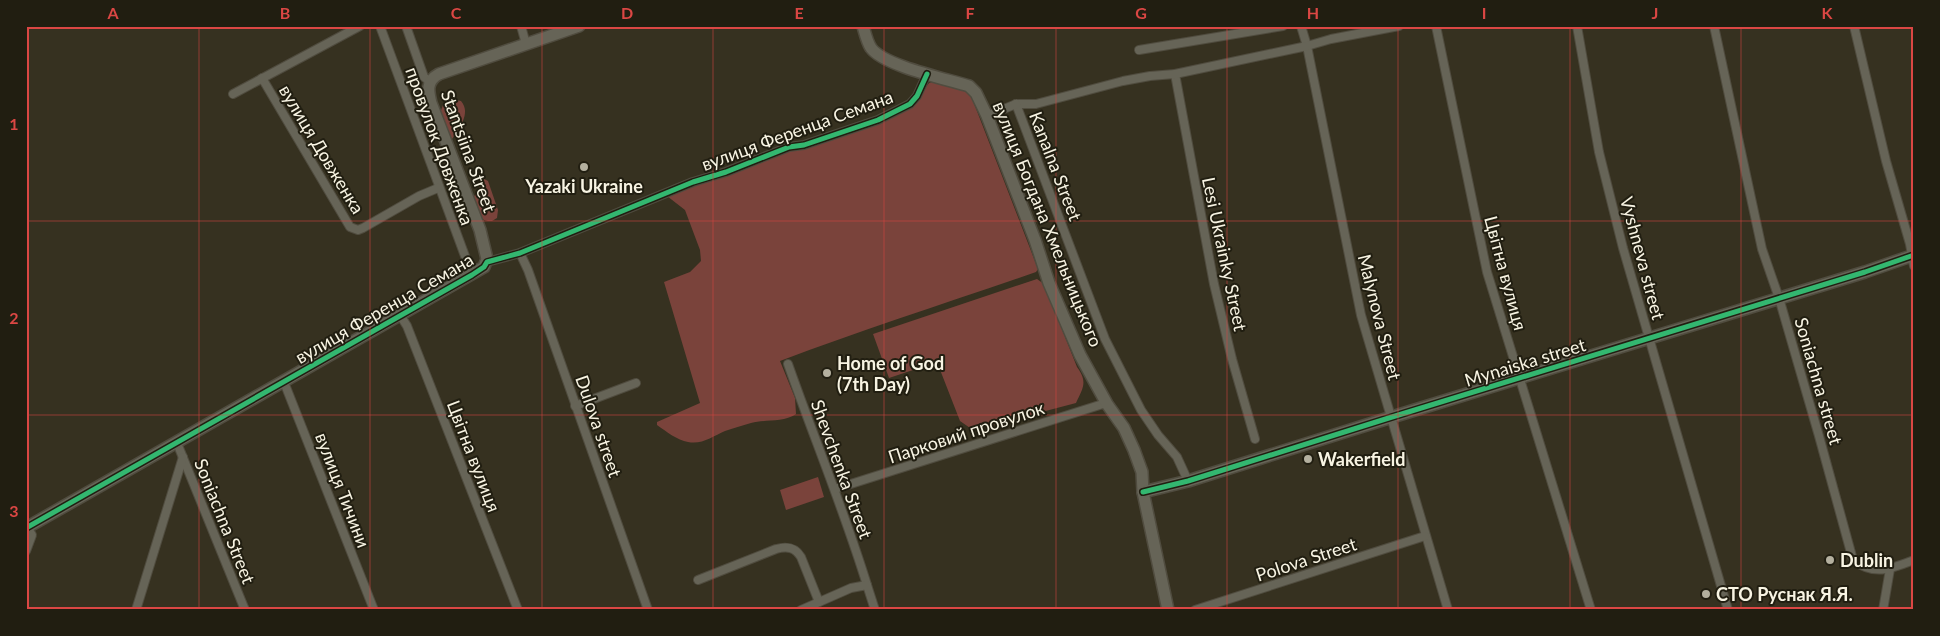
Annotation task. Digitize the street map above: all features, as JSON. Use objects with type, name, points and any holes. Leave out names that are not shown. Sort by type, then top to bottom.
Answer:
[{"type":"street","points":[[232,94],[360,26]]},
{"type":"street","name":"провулок Довженка","points":[[380,26],[438,188],[472,275]]},
{"type":"street","name":"Stantsiina Street","points":[[406,26],[424,77],[430,82],[428,88],[431,103],[480,230],[487,262]]},
{"type":"street","points":[[521,26],[526,44]]},
{"type":"street","points":[[430,82],[439,74],[579,26]]},
{"type":"street","name":"вулиця Богдана Хмельницького","points":[[863,26],[872,49],[878,54],[906,68],[969,86],[976,93],[987,116],[1035,240],[1049,283],[1080,355],[1106,402],[1124,428],[1134,450],[1142,472],[1143,492],[1168,610]]},
{"type":"street","points":[[1139,50],[1243,30],[1282,26]]},
{"type":"street","name":"Malynova Street","points":[[1301,26],[1307,46],[1361,315],[1448,610]]},
{"type":"street","name":"Kanalna Street","points":[[1188,481],[1177,458],[1141,410],[1105,339],[1016,104],[1036,104],[1123,80],[1175,74],[1399,26]]},
{"type":"street","name":"Цвітна вулиця","points":[[1436,26],[1488,272],[1591,610]]},
{"type":"street","name":"Vyshneva street","points":[[1577,26],[1599,152],[1622,248],[1728,610]]},
{"type":"street","name":"Soniachna street","points":[[1714,26],[1762,249],[1779,298],[1820,436],[1852,560],[1863,567],[1890,569]]},
{"type":"street","points":[[1854,26],[1873,109],[1913,259]]},
{"type":"street","name":"вулиця Ференца Семана","points":[[27,527],[472,275],[484,267],[487,262],[520,253],[693,182],[726,172],[789,147],[804,145],[878,120],[910,104],[917,96],[927,74]]},
{"type":"street","name":"Lesi Ukrainky Street","points":[[1175,74],[1214,284],[1232,359],[1255,439]]},
{"type":"street","name":"вулиця Довженка","points":[[262,78],[350,227],[358,230],[363,228],[419,196],[438,188]]},
{"type":"street","points":[[987,116],[1016,104]]},
{"type":"street","name":"Dulova street","points":[[520,253],[528,270],[648,610]]},
{"type":"street","name":"Mynaiska street","points":[[1143,492],[1188,481],[1779,298],[1913,259]]},
{"type":"street","name":"Цвітна вулиця","points":[[400,315],[407,326],[518,610]]},
{"type":"street","name":"Shevchenka Street","points":[[788,364],[822,459],[835,489],[875,610]]},
{"type":"street","name":"вулиця Тичини","points":[[284,382],[374,610]]},
{"type":"street","points":[[575,406],[636,383]]},
{"type":"street","name":"Парковий провулок","points":[[835,489],[1106,402]]},
{"type":"street","name":"Soniachna Street","points":[[177,443],[245,610]]},
{"type":"street","points":[[136,610],[183,457]]},
{"type":"street","points":[[26,552],[32,535],[27,527]]},
{"type":"street","name":"Polova Street","points":[[1196,610],[1425,536]]},
{"type":"street","points":[[698,580],[787,546],[797,551],[801,557],[819,602]]},
{"type":"street","points":[[1883,610],[1890,569],[1914,560]]},
{"type":"street","points":[[801,610],[851,588],[867,585]]},
{"type":"shaded area","points":[[935,81],[963,88],[970,93],[1038,269],[1036,272],[780,361],[795,398],[796,414],[791,417],[751,423],[693,443],[676,438],[657,425],[657,422],[700,403],[664,282],[690,272],[701,261],[700,250],[685,210],[667,196],[912,105],[929,83]]},
{"type":"shaded area","points":[[451,99],[461,101],[464,106],[465,116],[451,141],[440,113],[443,105]]},
{"type":"shaded area","points":[[484,179],[488,181],[498,210],[497,218],[492,221],[480,218],[472,200]]},
{"type":"shaded area","points":[[1037,279],[1044,284],[1082,377],[1083,385],[1076,403],[973,430],[960,421],[937,362],[889,378],[873,334]]},
{"type":"shaded area","points":[[818,477],[824,497],[786,510],[780,490]]},
{"type":"cycle path","points":[[26,528],[472,275],[484,267],[487,262],[520,253],[693,182],[726,172],[789,147],[804,145],[878,120],[910,104],[917,96],[927,74]]},
{"type":"cycle path","points":[[1143,492],[1188,481],[1865,272],[1914,255]]},
{"type":"place","name":"Yazaki Ukraine","points":[[584,167]]},
{"type":"place","name":"Home of God (7th Day)","points":[[827,373]]},
{"type":"place","name":"Wakerfield","points":[[1308,459]]},
{"type":"place","name":"Dublin","points":[[1830,560]]},
{"type":"place","name":"СТО Руснак Я.Я.","points":[[1706,594]]}]
